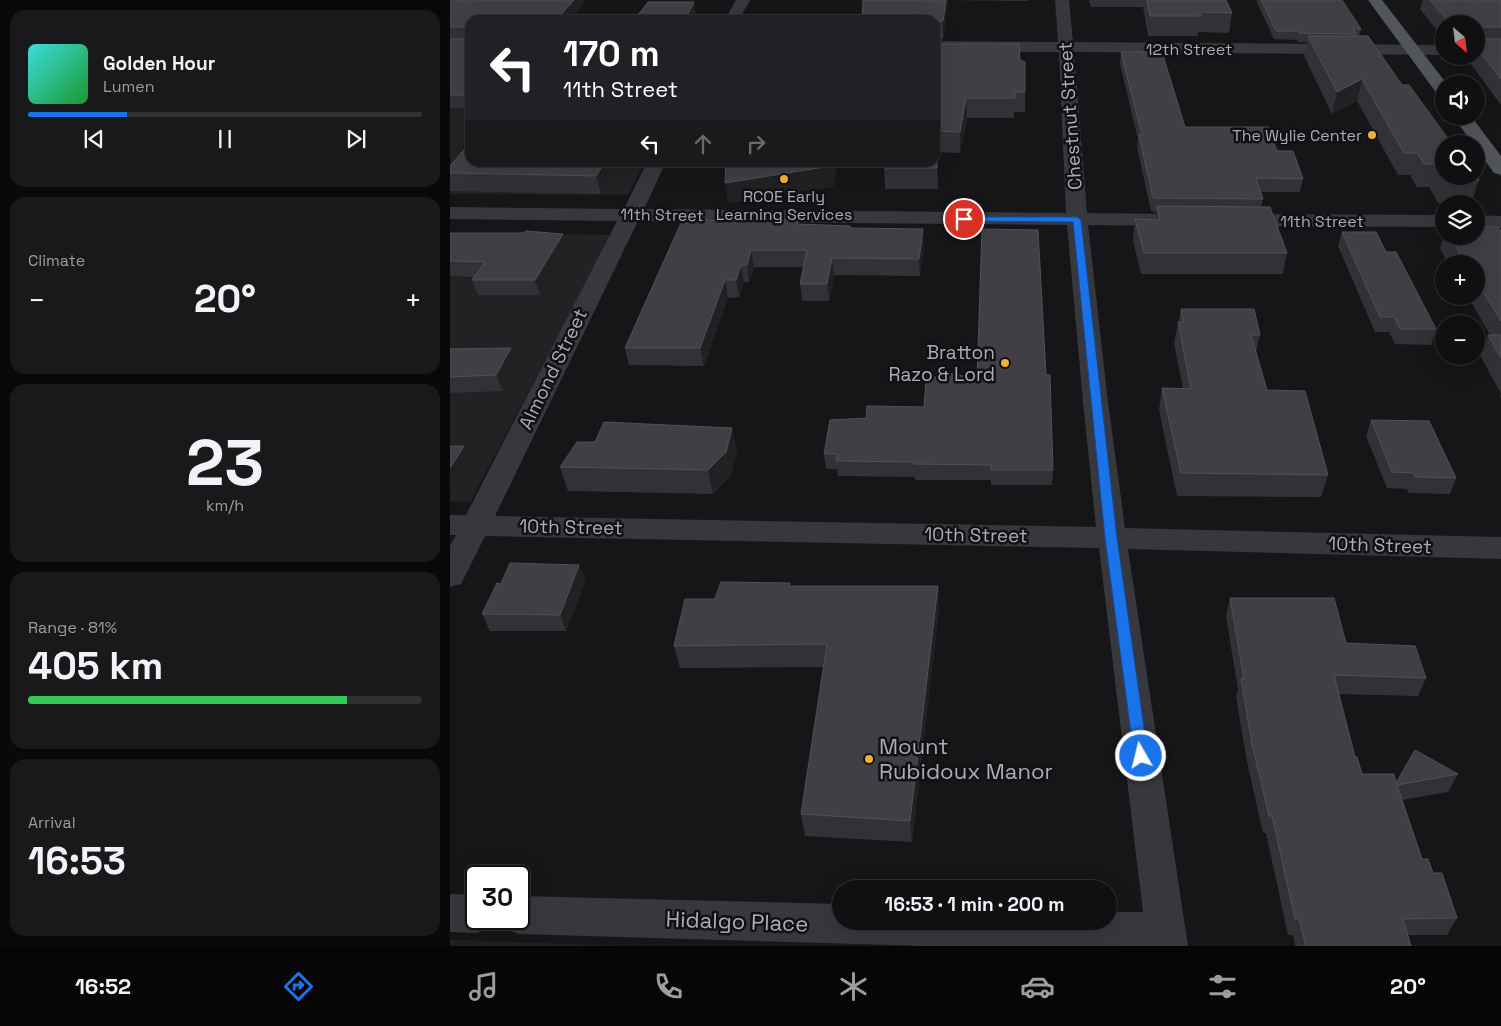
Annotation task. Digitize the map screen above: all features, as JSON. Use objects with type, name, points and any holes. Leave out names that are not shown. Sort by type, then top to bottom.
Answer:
[{"type":"main road","points":[[1375,0],[1435,79]]},
{"type":"main road","points":[[1469,125],[1501,169]]},
{"type":"street","points":[[735,15],[743,0]]},
{"type":"street","name":"Chestnut Street","points":[[1062,0],[1077,220],[1111,538],[1167,939]]},
{"type":"street","name":"12th Street","points":[[940,46],[1435,50]]},
{"type":"street","name":"Almond Street","points":[[450,576],[463,526],[654,167]]},
{"type":"street","name":"11th Street","points":[[450,213],[1193,220]]},
{"type":"street","name":"11th Street","points":[[1222,220],[1435,221]]},
{"type":"street","points":[[1485,222],[1501,222]]},
{"type":"street","name":"10th Street","points":[[463,526],[1111,538],[1501,548]]},
{"type":"street","points":[[450,913],[465,914]]},
{"type":"street","name":"Hidalgo Place","points":[[530,915],[1167,939]]},
{"type":"shaded area","points":[[450,50],[465,51],[465,167],[642,167],[628,195],[450,194]]},
{"type":"shaded area","points":[[450,233],[612,235],[470,502],[450,501]]},
{"type":"shaded area","points":[[450,940],[462,940],[628,946],[450,946]]},
{"type":"building","points":[[450,0],[574,0],[560,15],[465,15],[465,27],[450,27]]},
{"type":"building","points":[[863,0],[946,0],[943,21],[940,21],[940,15],[862,15]]},
{"type":"building","points":[[1147,0],[1226,0],[1232,13],[1199,12],[1201,16],[1150,16]]},
{"type":"building","points":[[1261,0],[1342,0],[1361,29],[1353,29],[1356,34],[1276,31]]},
{"type":"building","points":[[1430,0],[1501,0],[1501,27],[1485,27],[1485,15],[1443,15]]},
{"type":"building","points":[[648,2],[694,2],[688,15],[638,15]]},
{"type":"building","points":[[1308,36],[1368,36],[1402,85],[1409,85],[1435,121],[1435,125],[1438,125],[1445,135],[1435,135],[1435,164],[1424,164],[1417,153],[1404,153],[1362,79],[1337,92]]},
{"type":"building","points":[[450,39],[465,39],[465,95],[450,95]]},
{"type":"building","points":[[1485,39],[1501,39],[1501,79],[1485,59]]},
{"type":"building","points":[[940,44],[1019,44],[1020,60],[1025,62],[1025,92],[1015,92],[1015,98],[966,98],[960,132],[940,131]]},
{"type":"building","points":[[1121,52],[1162,52],[1185,127],[1268,127],[1277,151],[1293,151],[1303,179],[1256,178],[1263,199],[1153,198],[1139,135],[1142,135]]},
{"type":"building","points":[[465,149],[465,167],[602,167],[596,176],[450,173],[450,166]]},
{"type":"building","points":[[726,167],[825,167],[725,183]]},
{"type":"building","points":[[937,167],[937,168],[884,168]]},
{"type":"building","points":[[1157,206],[1270,207],[1287,253],[1144,253],[1135,219],[1160,220]]},
{"type":"building","points":[[696,220],[798,221],[797,224],[850,226],[850,228],[923,229],[919,259],[832,258],[827,284],[800,284],[807,250],[751,250],[747,265],[741,265],[736,280],[725,280],[700,348],[625,348],[681,223],[694,223]]},
{"type":"building","points":[[1485,227],[1498,227],[1501,231],[1501,321],[1485,294],[1485,255],[1460,255],[1456,245],[1485,245]]},
{"type":"building","points":[[982,229],[1038,230],[1046,375],[1050,375],[1053,470],[991,470],[991,465],[836,461],[837,454],[824,454],[830,420],[866,418],[867,406],[924,407],[926,380],[948,373],[977,379]]},
{"type":"building","points":[[526,231],[563,234],[535,280],[472,280],[485,262],[450,261],[450,233],[523,233]]},
{"type":"building","points":[[1342,232],[1376,232],[1386,252],[1396,252],[1435,329],[1400,329],[1394,317],[1380,317]]},
{"type":"building","points":[[1181,309],[1254,309],[1260,335],[1251,335],[1267,390],[1305,391],[1328,475],[1181,473],[1162,388],[1191,389],[1178,322],[1183,322]]},
{"type":"building","points":[[1488,335],[1501,335],[1501,358]]},
{"type":"building","points":[[511,348],[496,375],[450,377],[450,349]]},
{"type":"building","points":[[1371,420],[1429,421],[1456,478],[1415,477],[1413,473],[1392,472]]},
{"type":"building","points":[[604,422],[732,428],[726,452],[708,470],[560,467],[577,442],[595,442]]},
{"type":"building","points":[[450,446],[464,446],[450,468]]},
{"type":"building","points":[[510,563],[579,565],[560,615],[482,614],[497,583],[501,584]]},
{"type":"building","name":"Mount Rubidoux Manor","points":[[721,582],[790,583],[789,586],[938,586],[910,821],[801,814],[827,644],[674,646],[685,599],[715,599]]},
{"type":"building","points":[[1230,598],[1334,598],[1346,643],[1415,646],[1426,678],[1334,675],[1355,757],[1357,757],[1362,774],[1394,774],[1396,783],[1415,750],[1458,774],[1397,785],[1422,859],[1428,859],[1433,873],[1442,873],[1457,918],[1403,919],[1411,946],[1306,946],[1299,919],[1295,919],[1272,816],[1269,816],[1252,744],[1241,679],[1244,679]]},
{"type":"place","name":"The Wylie Center","points":[[1372,135]]},
{"type":"place","name":"RCOE Early Learning Services","points":[[784,179]]},
{"type":"place","name":"Bratton Razo & Lord","points":[[1005,363]]},
{"type":"place","name":"Mount Rubidoux Manor","points":[[869,759]]},
{"type":"route","points":[[964,219],[1077,220],[1111,538],[1141,756]]}]
